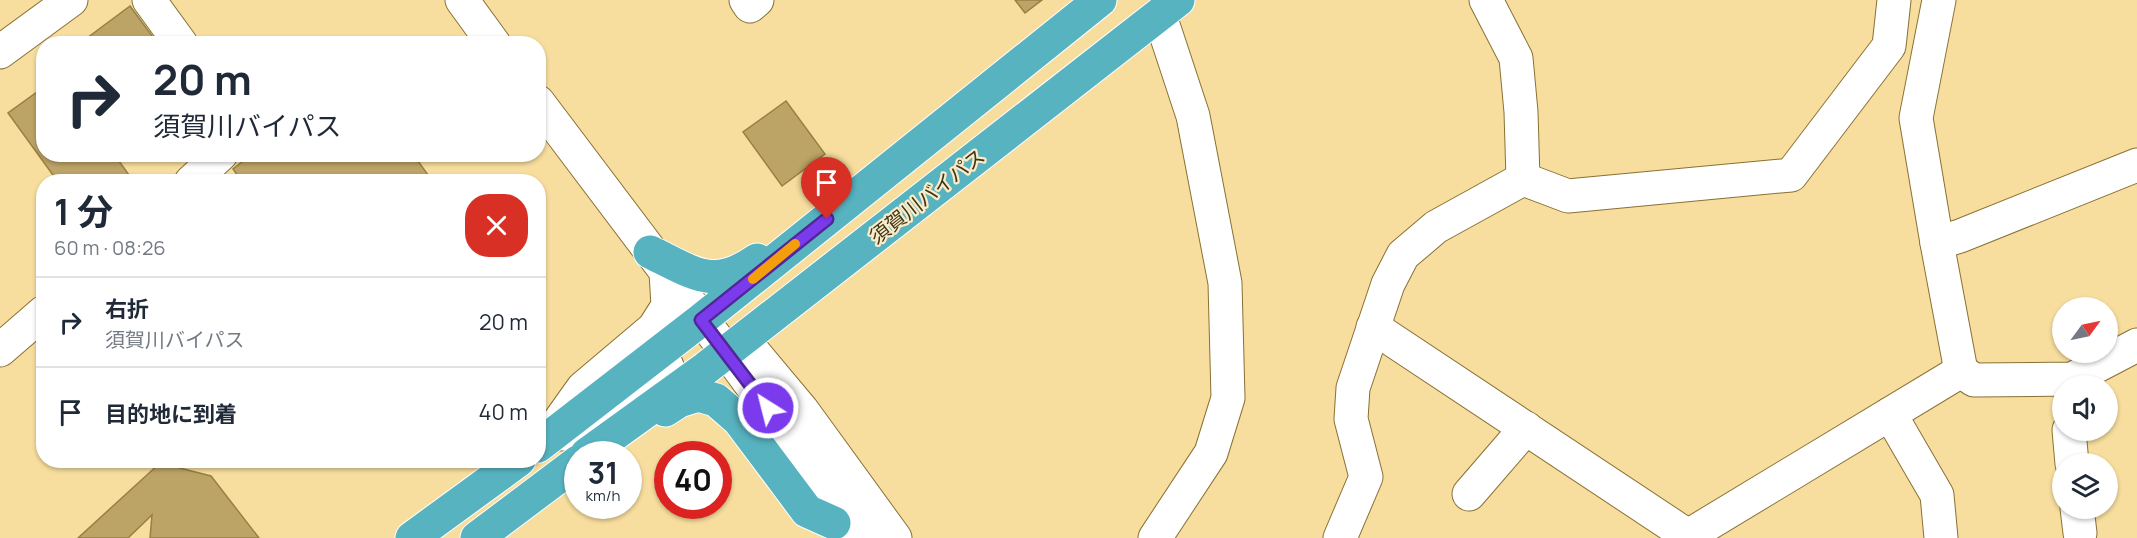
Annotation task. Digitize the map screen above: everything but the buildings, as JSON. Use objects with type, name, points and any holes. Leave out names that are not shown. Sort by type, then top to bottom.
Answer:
[{"type":"highway","name":"須賀川バイパス","points":[[602,441],[716,339],[845,204],[1100,0]]},
{"type":"highway","name":"須賀川バイパス","points":[[546,442],[853,253],[1169,8]]},
{"type":"highway","points":[[658,262],[695,274],[719,278],[740,272],[845,204]]},
{"type":"highway","points":[[613,441],[679,401],[698,395],[716,400],[739,420],[807,511],[839,531]]},
{"type":"highway","points":[[412,538],[508,468]]},
{"type":"highway","name":"須賀川バイパス","points":[[477,538],[564,473]]},
{"type":"street","points":[[0,52],[71,0]]},
{"type":"street","points":[[149,0],[175,36]]},
{"type":"street","points":[[462,0],[489,36]]},
{"type":"street","points":[[746,0],[750,6],[756,0]]},
{"type":"street","points":[[1486,0],[1516,58],[1521,112],[1523,179]]},
{"type":"street","points":[[1340,538],[1366,477],[1351,419],[1353,388],[1388,284],[1403,255],[1436,227],[1523,179],[1568,196],[1791,175],[1889,46],[1894,0]]},
{"type":"street","points":[[1939,0],[1916,118],[1961,371],[1974,380],[2052,383]]},
{"type":"street","points":[[1155,538],[1210,453],[1228,398],[1225,283],[1193,116],[1169,8]]},
{"type":"street","points":[[546,113],[863,538]]},
{"type":"street","points":[[200,174],[212,162]]},
{"type":"street","points":[[1937,243],[1960,236],[2137,165]]},
{"type":"street","points":[[853,253],[811,297],[767,335],[767,353],[802,410],[895,538]]},
{"type":"street","points":[[546,439],[583,388],[654,328],[668,306],[658,262]]},
{"type":"street","points":[[0,350],[36,319]]},
{"type":"street","points":[[1373,327],[1688,536],[1961,371]]},
{"type":"street","points":[[716,339],[802,410]]},
{"type":"street","points":[[716,339],[839,531]]},
{"type":"street","points":[[2080,375],[2137,345]]},
{"type":"street","points":[[1890,414],[1937,495],[1941,538]]},
{"type":"street","points":[[1469,494],[1526,428]]},
{"type":"slow traffic","points":[[753,279],[795,244]]},
{"type":"route","points":[[768,408],[701,320],[827,219]]}]
